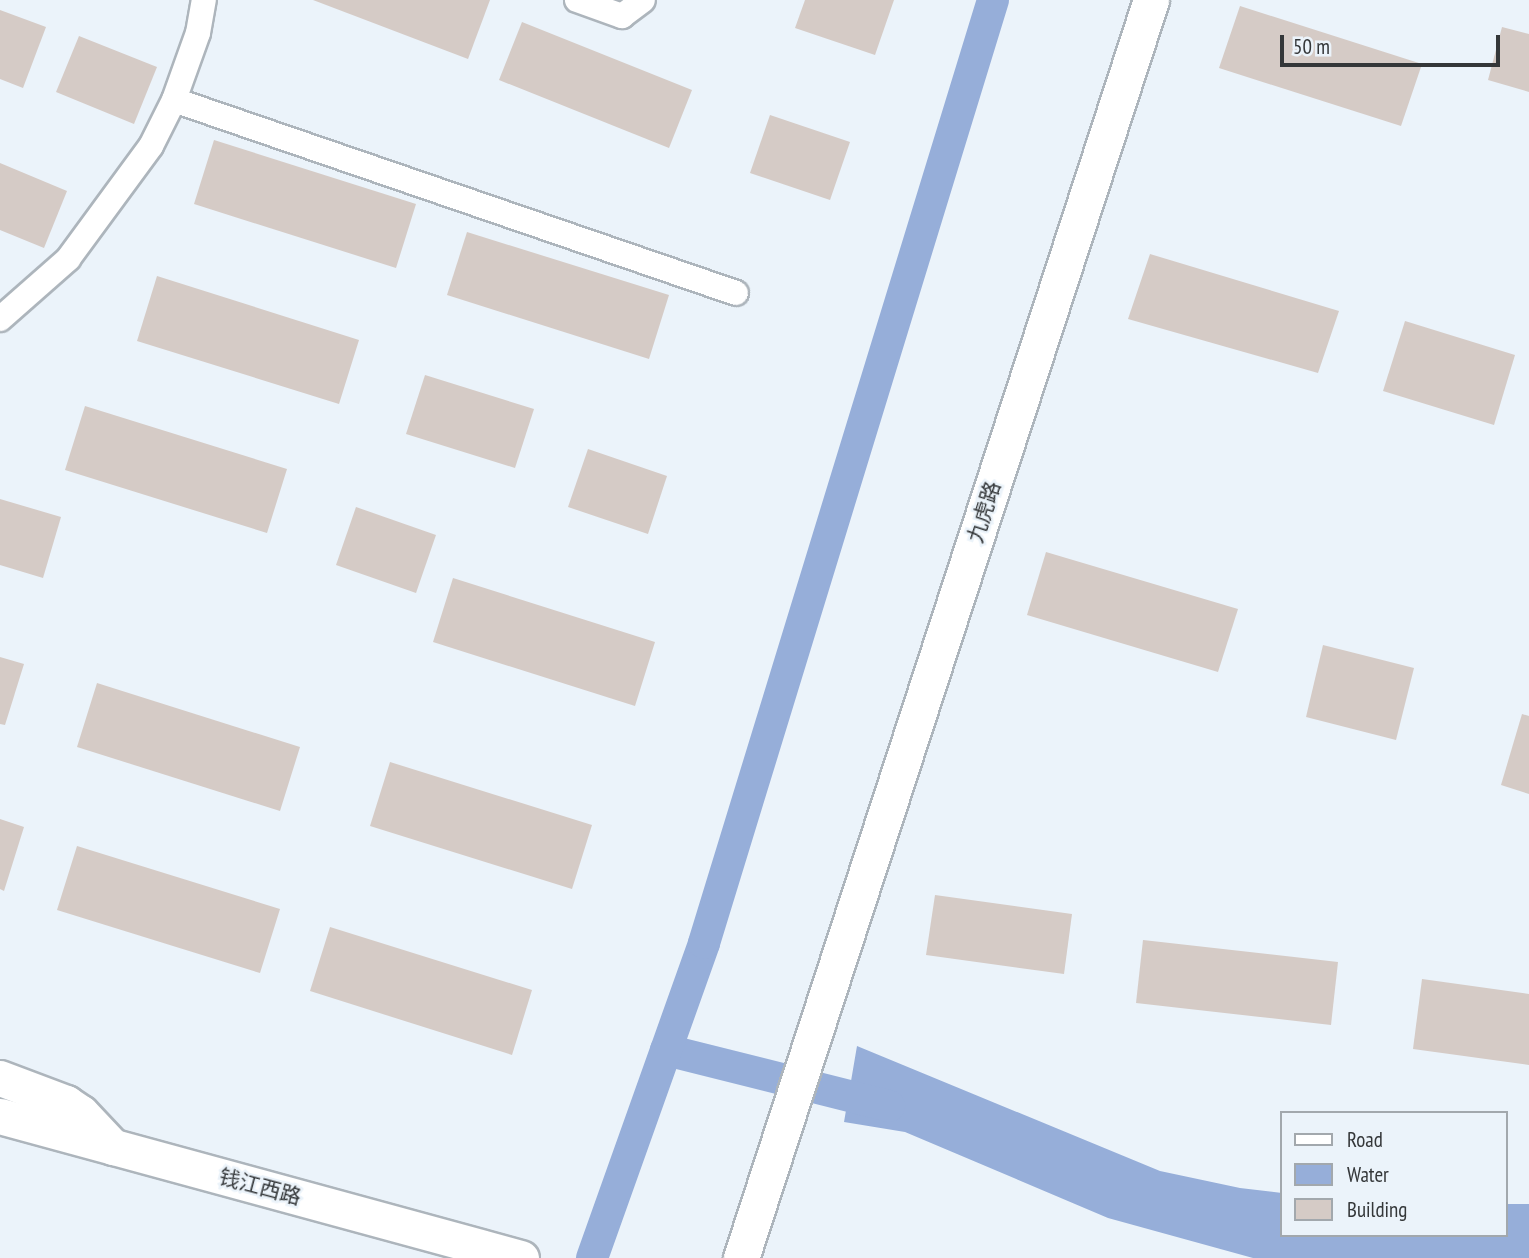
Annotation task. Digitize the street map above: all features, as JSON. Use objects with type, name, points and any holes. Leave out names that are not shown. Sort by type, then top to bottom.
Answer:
[{"type":"street","points":[[0,319],[75,250],[151,146],[174,100],[198,33],[204,0]]},
{"type":"street","points":[[577,0],[622,16],[643,0]]},
{"type":"street","name":"九虎路","points":[[749,1254],[778,1144],[1151,0]]},
{"type":"street","points":[[174,100],[736,293]]},
{"type":"street","points":[[0,1078],[66,1103],[81,1113],[113,1147]]},
{"type":"street","name":"钱江西路","points":[[0,1116],[521,1258]]},
{"type":"water","points":[[857,1046],[1160,1171],[1240,1188],[1280,1193],[1280,1237],[1508,1237],[1508,1204],[1529,1204],[1529,1258],[1253,1258],[1108,1218],[905,1132],[844,1122]]},
{"type":"building","points":[[313,0],[490,0],[468,59]]},
{"type":"building","points":[[805,0],[894,0],[875,55],[795,28]]},
{"type":"building","points":[[1240,6],[1422,64],[1401,126],[1219,68]]},
{"type":"building","points":[[0,10],[46,27],[23,88],[0,79]]},
{"type":"building","points":[[522,22],[692,90],[669,148],[499,80]]},
{"type":"building","points":[[1502,27],[1529,34],[1529,92],[1488,80]]},
{"type":"building","points":[[79,36],[157,67],[134,124],[56,92]]},
{"type":"building","points":[[770,115],[850,142],[830,200],[750,173]]},
{"type":"building","points":[[214,140],[416,204],[396,268],[194,204]]},
{"type":"building","points":[[0,163],[67,191],[44,248],[0,230]]},
{"type":"building","points":[[467,232],[669,295],[649,359],[447,295]]},
{"type":"building","points":[[1150,254],[1339,311],[1318,373],[1128,319]]},
{"type":"building","points":[[157,276],[359,340],[339,404],[137,341]]},
{"type":"building","points":[[1405,321],[1515,355],[1494,425],[1383,391]]},
{"type":"building","points":[[425,375],[534,409],[515,468],[406,434]]},
{"type":"building","points":[[85,406],[287,469],[267,533],[65,470]]},
{"type":"building","points":[[588,449],[667,476],[648,534],[568,507]]},
{"type":"building","points":[[0,499],[61,517],[43,578],[0,565]]},
{"type":"building","points":[[356,507],[436,535],[416,593],[336,565]]},
{"type":"building","points":[[1046,552],[1238,609],[1218,672],[1027,615]]},
{"type":"building","points":[[453,578],[655,642],[635,706],[433,642]]},
{"type":"building","points":[[1323,645],[1414,668],[1396,740],[1306,717]]},
{"type":"building","points":[[0,657],[24,664],[5,725],[0,724]]},
{"type":"building","points":[[97,683],[300,747],[280,811],[77,747]]},
{"type":"building","points":[[1522,714],[1529,716],[1529,794],[1501,785]]},
{"type":"building","points":[[390,762],[592,825],[572,889],[370,826]]},
{"type":"building","points":[[0,819],[24,827],[4,891],[0,889]]},
{"type":"building","points":[[77,846],[280,909],[260,973],[57,910]]},
{"type":"building","points":[[935,895],[1072,914],[1064,974],[926,955]]},
{"type":"building","points":[[330,927],[532,990],[512,1055],[310,991]]},
{"type":"building","points":[[1143,940],[1338,962],[1331,1025],[1136,1003]]},
{"type":"building","points":[[1422,979],[1529,994],[1529,1065],[1413,1049]]},
{"type":"waterway","points":[[592,1258],[704,943],[993,0]]},
{"type":"waterway","points":[[666,1050],[889,1106]]}]
